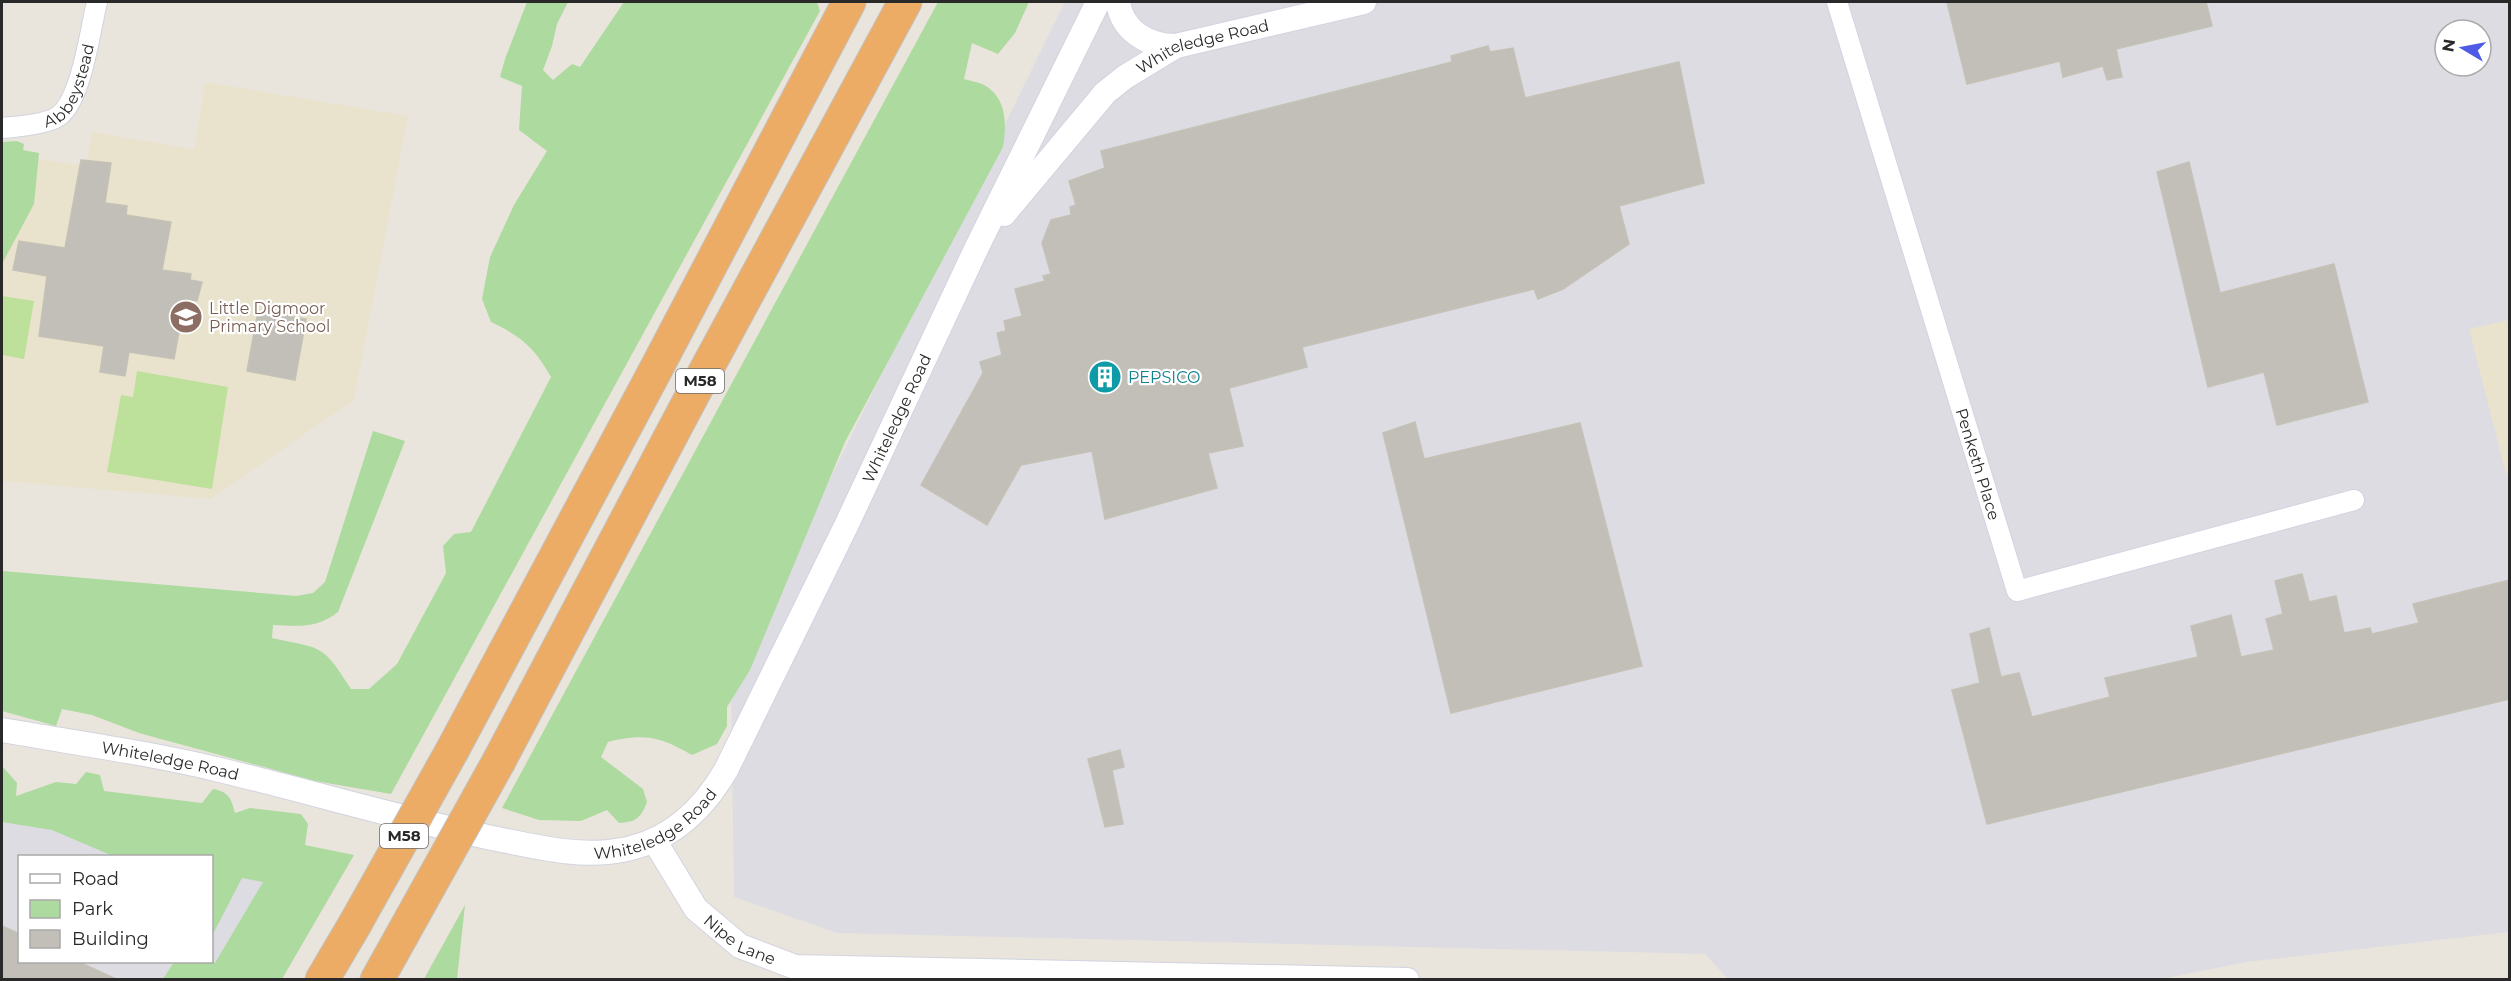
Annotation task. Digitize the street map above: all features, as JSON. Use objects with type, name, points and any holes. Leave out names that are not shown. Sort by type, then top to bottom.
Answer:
[{"type":"highway","name":"M58","points":[[322,980],[453,749],[849,2]]},
{"type":"highway","name":"M58","points":[[376,980],[499,761],[692,396],[905,2]]},
{"type":"street","name":"Abbeystead","points":[[2,128],[23,126],[59,116],[76,94],[97,2]]},
{"type":"street","name":"Whiteledge Road","points":[[2,730],[222,770],[441,827],[517,843],[581,853],[637,847],[681,824],[694,814],[716,787],[726,770],[845,528],[977,247],[1098,2]]},
{"type":"street","points":[[1118,2],[1124,20],[1143,39],[1158,46],[1176,46]]},
{"type":"street","name":"Whiteledge Road","points":[[977,247],[1105,93],[1125,77],[1176,46],[1364,2]]},
{"type":"street","name":"Penketh Place","points":[[1837,2],[2017,591],[2354,500]]},
{"type":"street","name":"Nipe Lane","points":[[654,840],[696,909],[740,946],[795,966],[1407,980]]},
{"type":"shaded area","points":[[1065,2],[2509,2],[2509,932],[2246,962],[2157,980],[1729,980],[1705,954],[837,933],[734,897],[731,680]]},
{"type":"shaded area","name":"Little Digmoor Primary School","points":[[205,82],[408,116],[354,400],[211,499],[2,481],[2,234],[30,158],[86,166],[92,132],[194,149]]},
{"type":"shaded area","points":[[2509,320],[2510,473],[2506,474],[2469,329]]},
{"type":"shaded area","points":[[2,814],[200,855],[18,855],[18,963],[213,963],[213,858],[281,872],[220,979],[2,979]]},
{"type":"green space","points":[[527,2],[568,2],[557,24],[543,70],[553,80],[572,64],[580,67],[624,2],[817,2],[820,11],[391,794],[315,781],[139,733],[92,715],[62,709],[56,726],[2,711],[2,571],[296,596],[313,593],[325,582],[373,431],[405,441],[338,612],[315,624],[273,625],[272,638],[319,650],[333,663],[351,689],[369,689],[397,664],[446,573],[443,546],[454,534],[471,532],[551,377],[533,350],[511,333],[491,322],[482,299],[490,257],[514,205],[547,151],[519,130],[522,86],[500,77]]},
{"type":"green space","points":[[938,2],[1029,2],[1015,33],[998,54],[972,43],[964,79],[990,89],[1001,103],[1005,120],[1003,147],[845,442],[750,670],[727,707],[727,726],[717,744],[692,755],[671,744],[652,738],[642,737],[608,742],[601,757],[643,789],[647,802],[640,815],[630,822],[619,823],[607,810],[581,821],[539,820],[502,808]]},
{"type":"green space","points":[[17,141],[24,144],[23,150],[39,153],[34,204],[2,264],[2,142]]},
{"type":"green space","points":[[2,296],[34,301],[24,359],[2,355]]},
{"type":"green space","points":[[137,371],[228,387],[212,489],[107,472],[121,395],[133,397]]},
{"type":"green space","points":[[3,767],[17,783],[16,796],[56,782],[76,784],[86,772],[100,775],[104,791],[202,803],[213,789],[228,796],[235,813],[250,808],[301,814],[308,824],[305,845],[354,855],[282,979],[163,979],[173,963],[213,963],[213,960],[215,963],[263,882],[242,878],[213,934],[213,855],[111,855],[52,830],[2,822]]},
{"type":"green space","points":[[465,905],[457,979],[424,979]]},
{"type":"building","points":[[1947,2],[2206,2],[2212,26],[2116,49],[2122,77],[2107,80],[2103,66],[2063,77],[2060,61],[1967,84]]},
{"type":"building","name":"PEPSICO","points":[[1488,46],[1490,52],[1513,48],[1525,98],[1679,62],[1704,183],[1619,206],[1629,244],[1563,289],[1538,299],[1534,289],[1302,347],[1307,367],[1229,388],[1243,446],[1208,453],[1217,488],[1105,519],[1092,451],[1021,465],[987,525],[921,485],[983,373],[980,362],[1002,355],[997,333],[1006,331],[1004,321],[1022,316],[1015,289],[1045,281],[1043,276],[1051,274],[1042,243],[1051,220],[1071,215],[1070,207],[1076,205],[1069,181],[1105,168],[1101,151],[1452,62],[1451,56]]},
{"type":"building","points":[[81,160],[111,163],[105,203],[127,206],[126,215],[171,222],[162,270],[191,274],[190,280],[202,282],[197,301],[185,299],[174,359],[129,352],[125,376],[100,372],[104,346],[39,336],[47,276],[13,270],[19,241],[65,248]]},
{"type":"building","points":[[2189,162],[2220,293],[2334,264],[2368,402],[2277,425],[2264,372],[2208,387],[2157,172]]},
{"type":"building","points":[[258,311],[306,319],[295,380],[247,371]]},
{"type":"building","points":[[1415,422],[1424,459],[1580,423],[1642,666],[1451,713],[1383,433]]},
{"type":"building","points":[[2302,574],[2309,602],[2336,596],[2344,633],[2370,628],[2372,634],[2419,623],[2413,604],[2510,580],[2510,699],[1987,824],[1952,690],[1980,683],[1970,634],[1989,628],[2001,677],[2019,673],[2032,717],[2110,697],[2105,678],[2198,657],[2191,626],[2231,615],[2241,657],[2274,650],[2266,619],[2283,614],[2275,581]]},
{"type":"building","points":[[1120,750],[1124,767],[1112,770],[1123,824],[1105,827],[1088,759]]},
{"type":"building","points":[[2,926],[18,933],[18,963],[81,963],[118,980],[2,980]]},
{"type":"place","name":"Little Digmoor Primary School","points":[[186,317]]},
{"type":"place","name":"PEPSICO","points":[[1105,377]]}]
